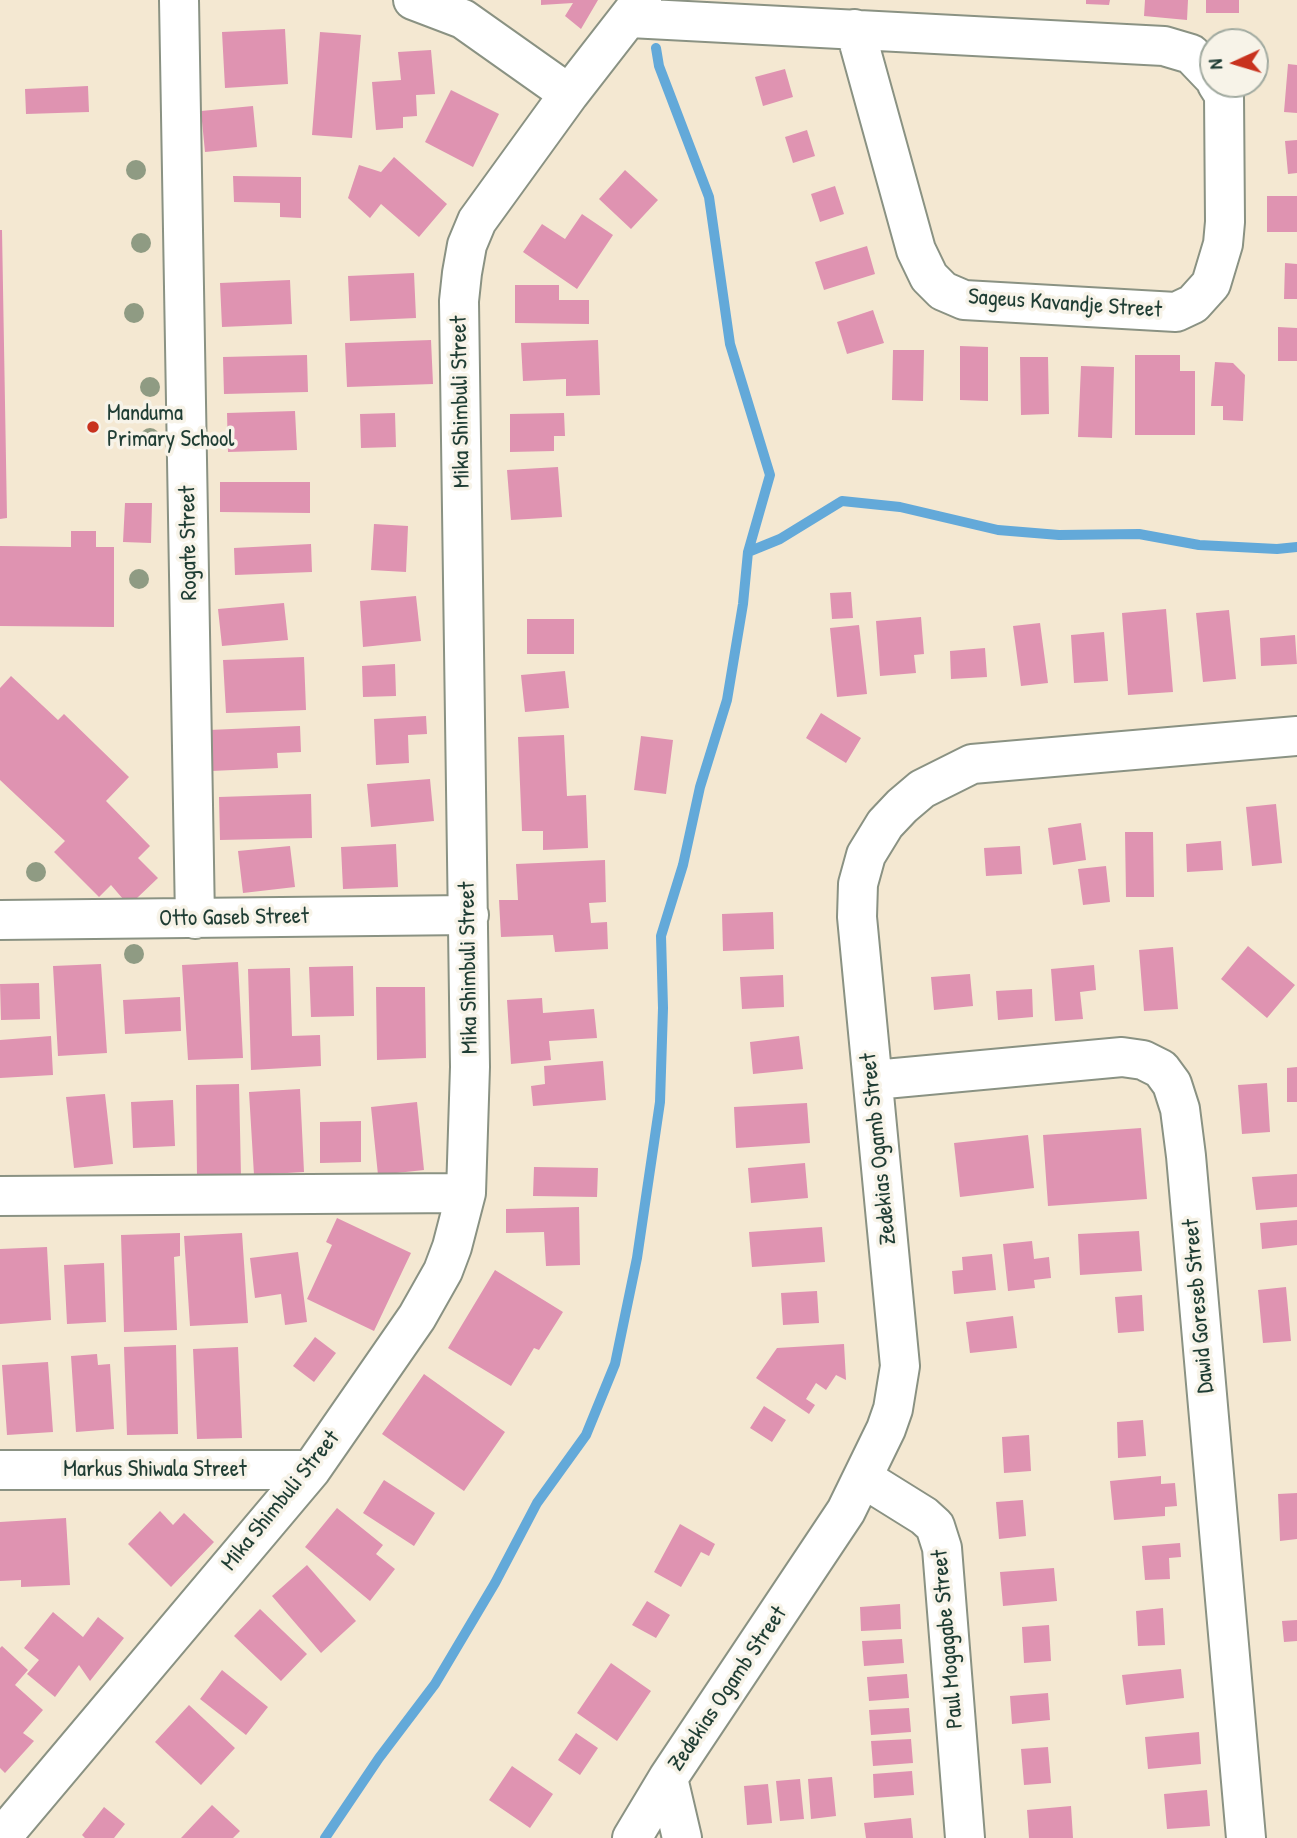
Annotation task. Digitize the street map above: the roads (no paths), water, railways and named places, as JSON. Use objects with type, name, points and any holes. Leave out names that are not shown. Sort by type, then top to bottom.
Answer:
[{"type":"street","name":"Rogate Street","points":[[179,0],[195,919]]},
{"type":"street","points":[[413,0],[463,19],[569,94]]},
{"type":"street","points":[[636,9],[855,29],[1164,46],[1191,54],[1199,62]]},
{"type":"street","name":"Mika Shimbuli Street","points":[[1,1838],[311,1470],[417,1317],[443,1271],[452,1247],[466,1194],[470,1067],[459,301],[462,273],[467,245],[477,221],[569,94],[636,9]]},
{"type":"street","name":"Sageus Kavandje Street","points":[[855,29],[916,250],[929,278],[943,291],[964,300],[1176,312],[1193,304],[1212,284],[1223,244],[1224,98]]},
{"type":"street","name":"Zedekias Ogamb Street","points":[[632,1838],[668,1778],[846,1511],[893,1409],[900,1367],[857,917],[858,884],[866,855],[886,824],[922,789],[972,765],[1297,736]]},
{"type":"street","name":"Otto Gaseb Street","points":[[0,920],[469,915]]},
{"type":"street","name":"Dawid Goreseb Street","points":[[874,1080],[1122,1057],[1143,1060],[1161,1069],[1172,1084],[1180,1109],[1186,1156],[1246,1838]]},
{"type":"street","points":[[0,1196],[466,1194]]},
{"type":"street","name":"Markus Shiwala Street","points":[[0,1470],[311,1470]]},
{"type":"street","name":"Paul Mogagabe Street","points":[[863,1478],[924,1516],[934,1526],[942,1548],[965,1838]]},
{"type":"street","points":[[668,1778],[682,1838]]},
{"type":"waterway","points":[[325,1838],[379,1758],[435,1684],[495,1583],[537,1503],[586,1435],[615,1364],[637,1258],[660,1102],[663,1008],[661,936],[683,865],[700,787],[727,700],[743,604],[748,552],[770,475],[730,344],[709,197],[659,66],[656,48]]},
{"type":"waterway","points":[[748,552],[780,539],[842,501],[900,507],[998,530],[1059,535],[1139,534],[1199,545],[1277,549],[1297,547]]},
{"type":"place","name":"Manduma Primary School","points":[[93,427]]}]
